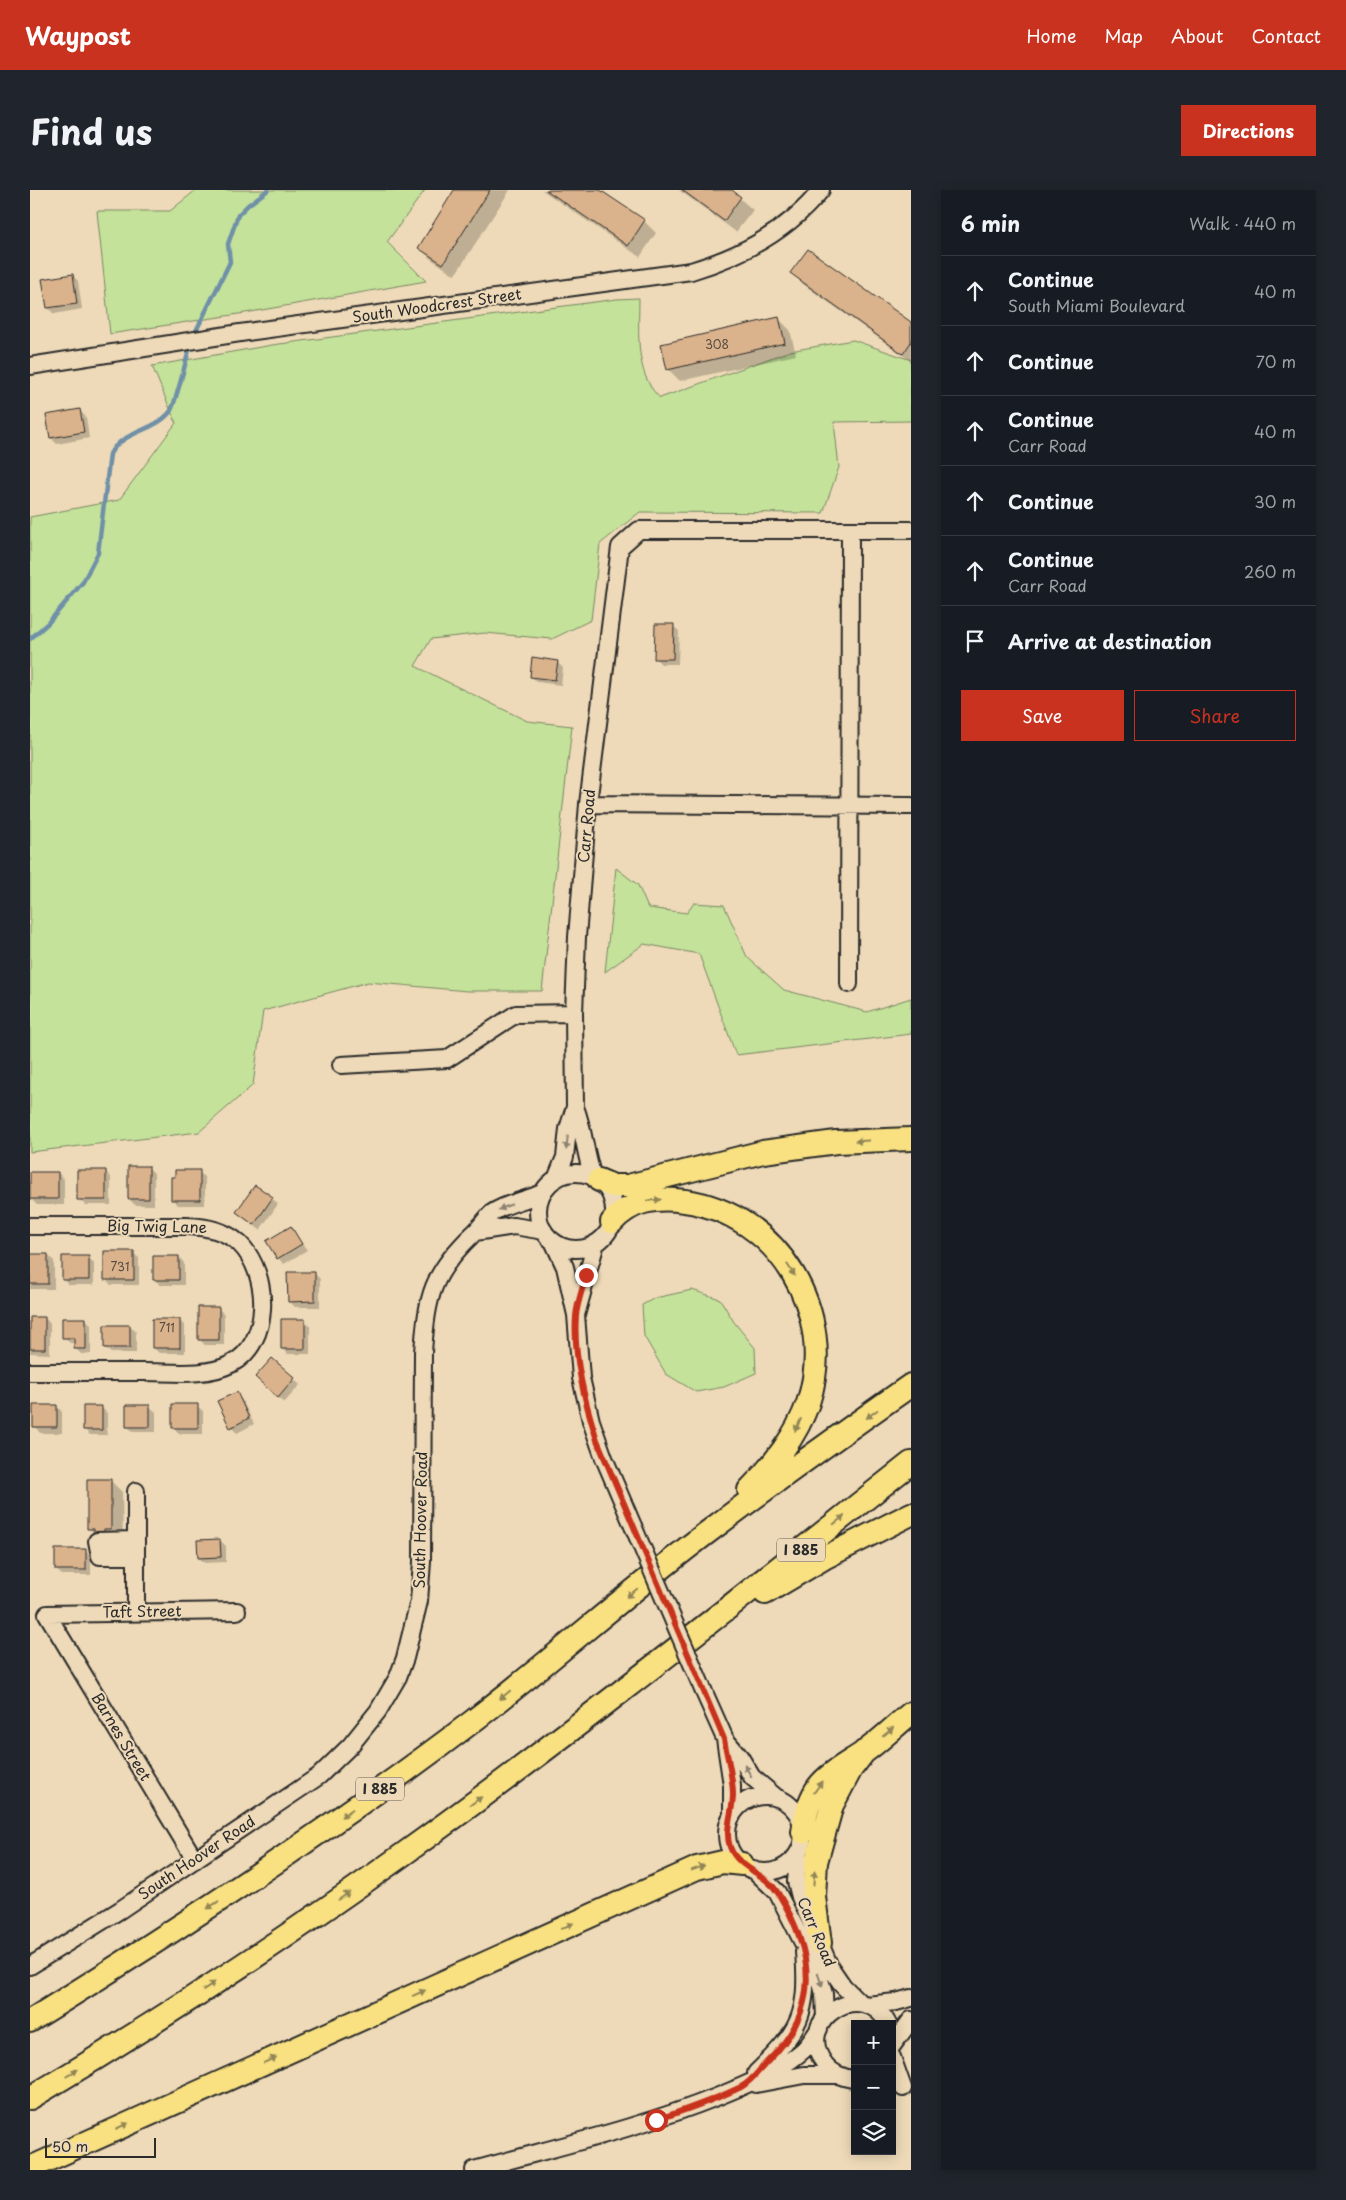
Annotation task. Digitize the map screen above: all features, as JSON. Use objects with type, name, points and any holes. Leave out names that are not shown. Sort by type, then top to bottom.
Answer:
[{"type":"highway","points":[[596,1179],[613,1186],[628,1186],[763,1152],[836,1142],[911,1138]]},
{"type":"highway","points":[[612,1222],[625,1209],[647,1200],[678,1200],[716,1208],[735,1216],[768,1241],[793,1272],[809,1307],[813,1326],[815,1364],[810,1395],[801,1421],[791,1440],[768,1470],[711,1530]]},
{"type":"highway","name":"I 885","points":[[30,2021],[170,1934],[367,1799],[475,1719],[711,1530],[911,1385]]},
{"type":"highway","name":"I 885","points":[[30,2098],[181,2005],[318,1914],[515,1772],[911,1463]]},
{"type":"highway","points":[[691,1636],[824,1558],[911,1514]]},
{"type":"highway","points":[[801,1842],[810,1800],[820,1783],[834,1770],[864,1752],[911,1713]]},
{"type":"highway","points":[[811,1944],[816,1862],[832,1805],[848,1774],[864,1752]]},
{"type":"highway","points":[[30,2168],[697,1868],[723,1862],[748,1867]]},
{"type":"street","name":"South Woodcrest Street","points":[[30,366],[240,333],[691,270],[714,264],[762,241],[783,227],[821,190]]},
{"type":"street","name":"Carr Road","points":[[596,1179],[585,1155],[583,1129],[576,1107],[574,1013],[577,937],[588,804],[620,547],[639,530],[850,530]]},
{"type":"street","points":[[848,984],[850,530],[911,530]]},
{"type":"street","points":[[588,804],[911,806]]},
{"type":"street","points":[[341,1065],[447,1059],[516,1014],[574,1013]]},
{"type":"street","name":"Carr Road","points":[[556,1179],[565,1157],[568,1129],[576,1107]]},
{"type":"street","points":[[475,1232],[514,1226],[549,1236],[571,1248],[584,1248],[596,1243],[606,1234],[612,1222],[614,1209],[611,1196],[596,1179],[574,1173],[556,1179],[542,1193],[538,1213],[549,1236],[565,1267],[576,1315],[579,1358],[591,1421],[600,1450],[724,1739],[732,1785],[732,1816],[728,1829],[728,1842],[733,1854],[748,1867],[767,1872],[780,1869],[791,1862],[801,1842],[797,1813],[752,1777],[740,1758],[724,1739]]},
{"type":"street","name":"South Hoover Road","points":[[30,1966],[195,1860],[319,1776],[335,1762],[374,1717],[398,1677],[411,1640],[421,1582],[422,1382],[427,1307],[434,1285],[444,1265],[492,1214],[542,1193]]},
{"type":"street","name":"Big Twig Lane","points":[[30,1226],[212,1228],[239,1244],[254,1262],[263,1292],[261,1321],[252,1343],[248,1350],[231,1364],[202,1372],[30,1372]]},
{"type":"street","points":[[576,1315],[596,1243]]},
{"type":"street","points":[[136,1491],[136,1612]]},
{"type":"street","name":"Taft Street","points":[[47,1614],[237,1611]]},
{"type":"street","name":"Barnes Street","points":[[47,1614],[195,1860]]},
{"type":"street","points":[[732,1816],[740,1806],[751,1799],[764,1796],[777,1798]]},
{"type":"street","name":"Carr Road","points":[[801,1842],[796,1873],[798,1890],[822,1985],[822,2024],[817,2043],[820,2056],[827,2067],[849,2078]]},
{"type":"street","name":"Carr Road","points":[[748,1867],[777,1892],[811,1944],[836,1977],[863,2004],[878,2011],[885,2020]]},
{"type":"street","points":[[743,2086],[785,2044],[798,2024],[805,1999],[811,1944]]},
{"type":"street","points":[[474,2170],[525,2163],[656,2120],[743,2086],[794,2058],[808,2046],[822,2024],[840,2006],[896,2002],[911,1998]]},
{"type":"street","points":[[896,2041],[911,2020]]},
{"type":"street","points":[[895,2065],[903,2088]]},
{"type":"street","points":[[743,2086],[804,2075],[849,2078]]},
{"type":"green space","points":[[196,190],[425,190],[387,242],[426,281],[245,313],[110,334],[97,211],[170,211]]},
{"type":"green space","points":[[639,298],[639,337],[642,364],[646,377],[660,398],[790,351],[853,340],[911,360],[911,421],[834,422],[839,467],[823,513],[640,512],[600,544],[591,620],[552,639],[485,633],[431,639],[415,666],[527,721],[572,726],[542,991],[467,991],[368,982],[263,1011],[253,1085],[199,1132],[30,1152],[30,517],[119,500],[176,423],[152,366],[272,345],[617,299]]},
{"type":"green space","points":[[616,868],[638,885],[648,908],[687,913],[694,903],[724,905],[747,957],[784,990],[867,1012],[911,998],[911,1034],[736,1055],[699,954],[644,944],[605,972]]},
{"type":"green space","points":[[692,1290],[720,1299],[734,1322],[755,1348],[756,1373],[724,1387],[696,1392],[666,1374],[644,1336],[642,1305],[655,1298]]},
{"type":"building","points":[[454,190],[490,190],[443,264],[418,248]]},
{"type":"building","points":[[546,190],[600,190],[645,220],[628,246]]},
{"type":"building","points":[[682,190],[732,190],[741,197],[724,221]]},
{"type":"building","points":[[808,249],[911,322],[911,342],[903,354],[790,273]]},
{"type":"building","points":[[73,274],[77,304],[47,308],[42,279]]},
{"type":"building","points":[[779,317],[785,343],[667,370],[661,344]]},
{"type":"building","points":[[80,409],[84,432],[50,438],[46,415]]},
{"type":"building","points":[[655,624],[674,624],[673,659],[654,659]]},
{"type":"building","points":[[532,657],[558,661],[555,680],[530,677]]},
{"type":"building","points":[[128,1166],[149,1166],[149,1199],[128,1199]]},
{"type":"building","points":[[77,1170],[106,1170],[106,1200],[77,1200]]},
{"type":"building","points":[[175,1170],[200,1170],[200,1200],[171,1200],[171,1177],[175,1177]]},
{"type":"building","points":[[30,1172],[58,1172],[58,1199],[30,1199]]},
{"type":"building","points":[[255,1185],[273,1197],[254,1225],[236,1212]]},
{"type":"building","points":[[291,1226],[302,1244],[277,1259],[266,1241]]},
{"type":"building","points":[[104,1251],[134,1251],[134,1280],[104,1280]]},
{"type":"building","points":[[30,1254],[48,1254],[48,1284],[30,1284]]},
{"type":"building","points":[[62,1256],[89,1256],[89,1280],[62,1280]]},
{"type":"building","points":[[153,1256],[179,1256],[179,1280],[153,1280]]},
{"type":"building","points":[[287,1272],[315,1272],[315,1301],[288,1302]]},
{"type":"building","points":[[198,1307],[219,1307],[219,1340],[198,1340]]},
{"type":"building","points":[[30,1317],[45,1317],[45,1349],[30,1349]]},
{"type":"building","points":[[62,1318],[86,1318],[86,1349],[74,1349],[74,1338],[62,1338]]},
{"type":"building","points":[[152,1319],[180,1319],[180,1348],[152,1348]]},
{"type":"building","points":[[281,1319],[305,1319],[305,1349],[281,1349]]},
{"type":"building","points":[[104,1325],[130,1325],[130,1348],[104,1348]]},
{"type":"building","points":[[272,1358],[295,1378],[278,1398],[255,1377]]},
{"type":"building","points":[[237,1392],[249,1418],[230,1428],[217,1401]]},
{"type":"building","points":[[172,1404],[198,1404],[198,1428],[172,1428]]},
{"type":"building","points":[[33,1405],[57,1405],[57,1427],[33,1427]]},
{"type":"building","points":[[126,1405],[150,1405],[150,1427],[126,1427]]},
{"type":"building","points":[[83,1406],[102,1406],[102,1430],[83,1430]]},
{"type":"building","points":[[87,1479],[111,1479],[111,1529],[104,1529],[104,1533],[94,1533],[94,1529],[87,1529]]},
{"type":"building","points":[[220,1539],[221,1557],[198,1558],[197,1540]]},
{"type":"building","points":[[55,1549],[86,1549],[86,1570],[55,1570]]},
{"type":"waterway","points":[[193,337],[230,262],[228,244],[238,215],[268,190]]},
{"type":"waterway","points":[[30,639],[48,623],[83,582],[98,553],[110,454],[115,446],[122,441],[156,424],[170,412],[191,344]]},
{"type":"route","points":[[586,1275],[576,1315],[581,1378],[591,1421],[604,1458],[724,1739],[733,1796],[732,1816],[728,1829],[730,1848],[742,1864],[764,1878],[777,1892],[803,1945],[806,1974],[805,1999],[798,2024],[785,2044],[743,2086],[656,2120]]}]
